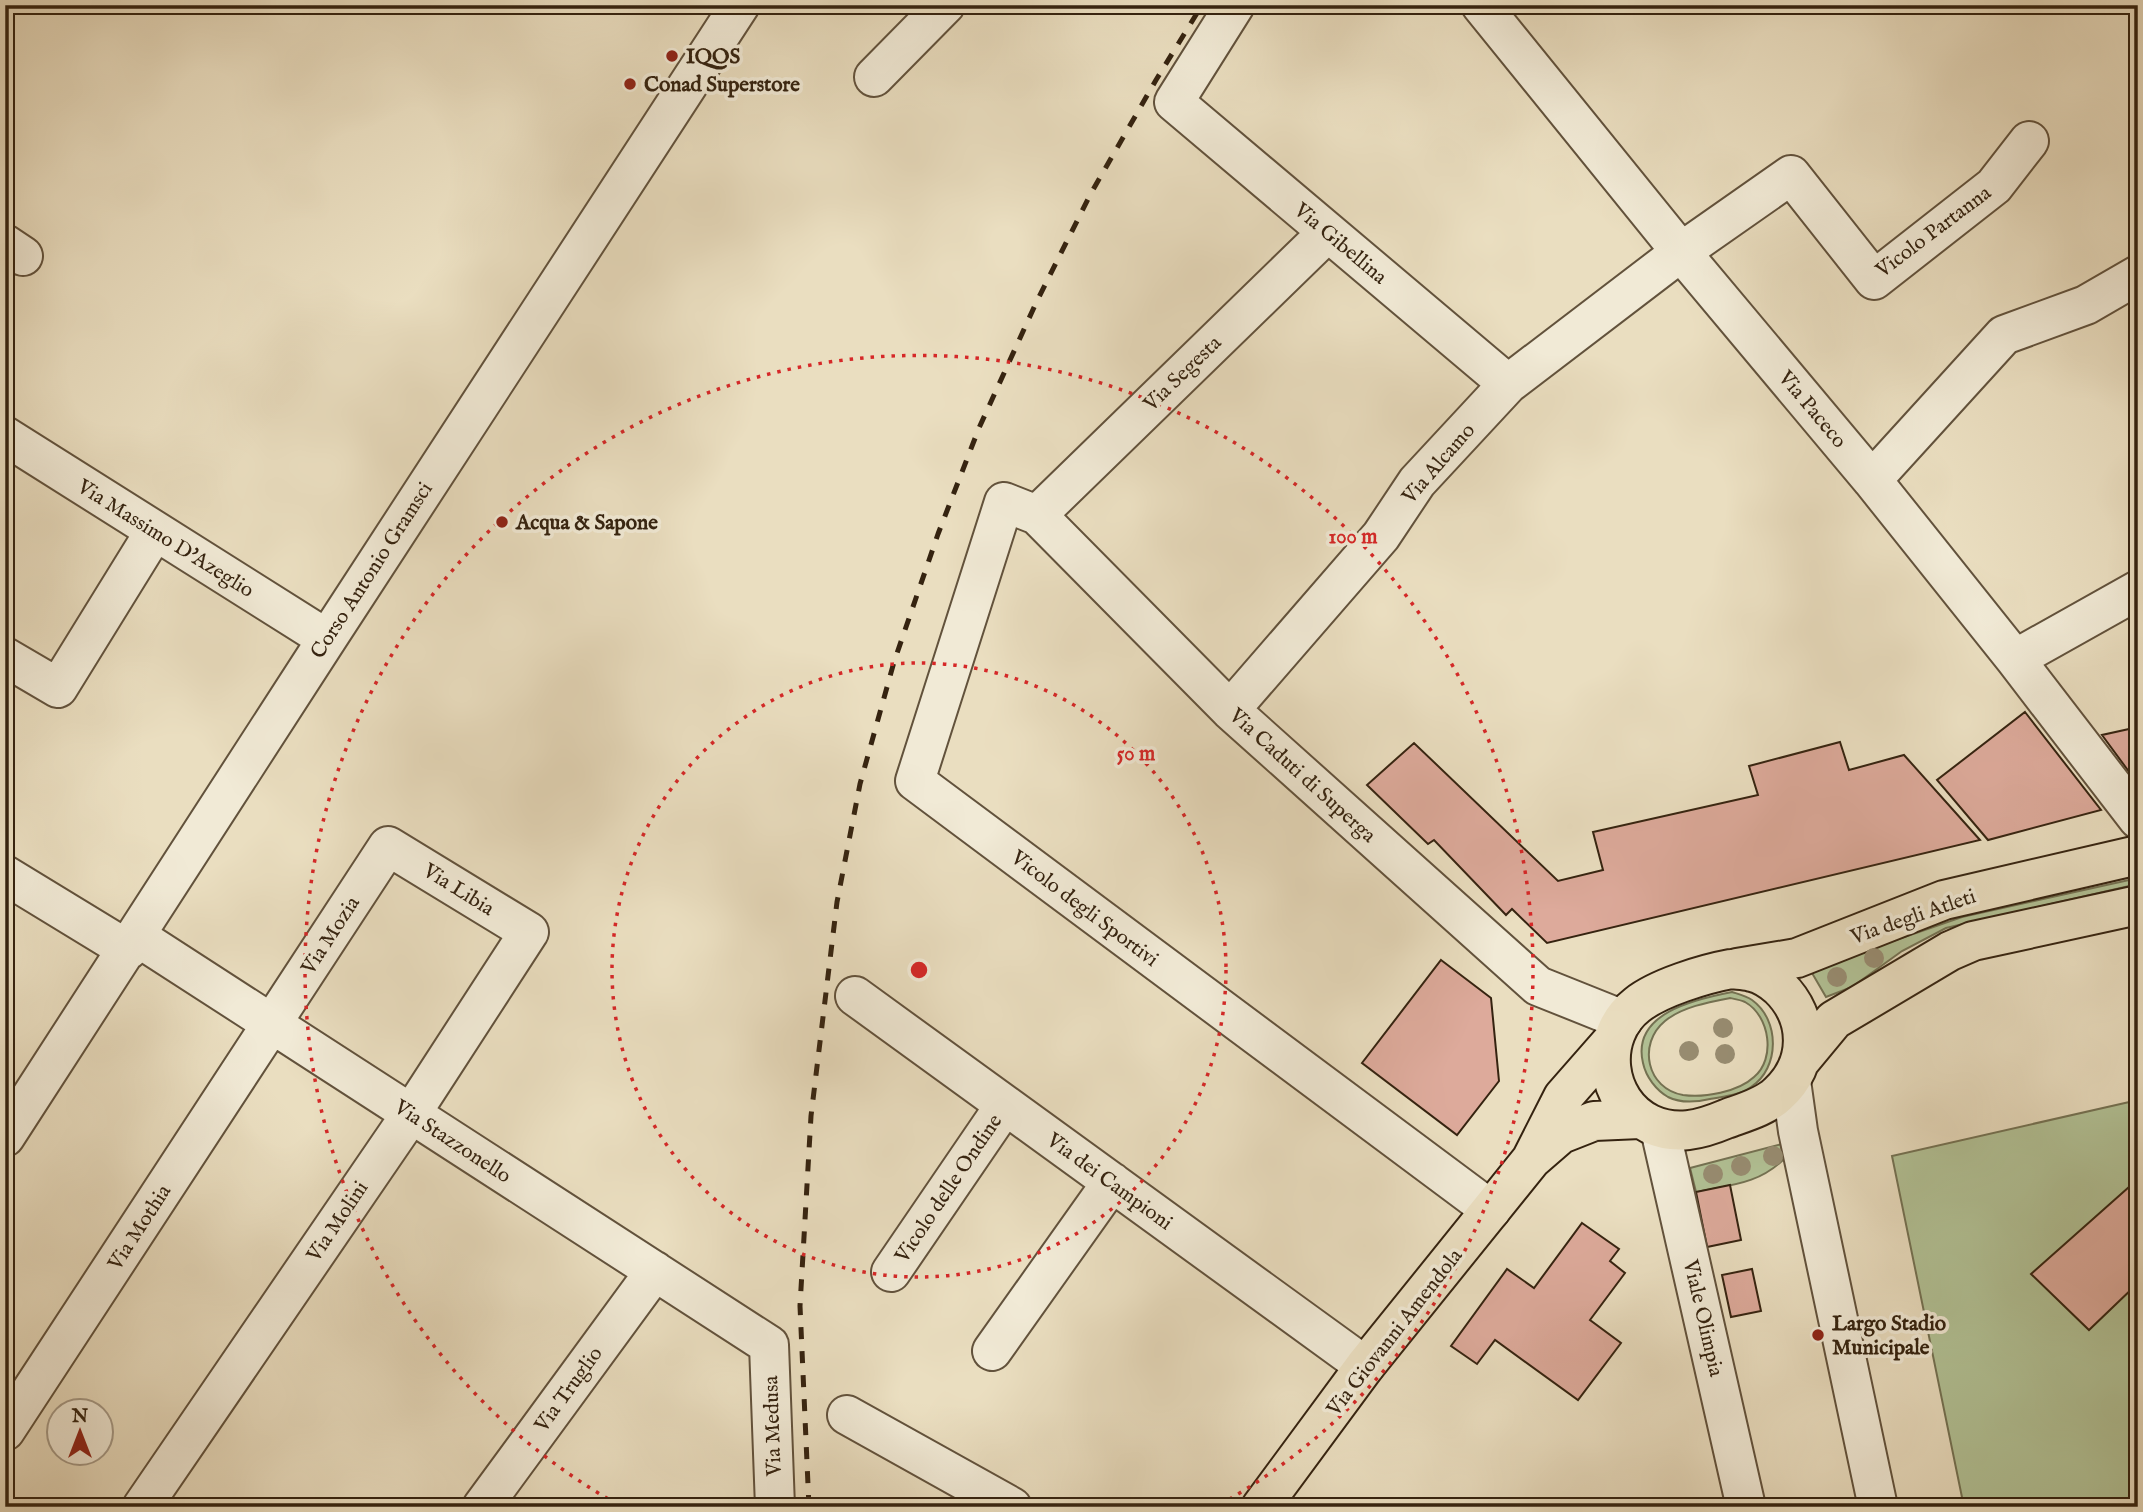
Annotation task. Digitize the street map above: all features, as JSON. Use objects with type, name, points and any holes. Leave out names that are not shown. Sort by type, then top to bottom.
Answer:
[{"type":"main road","name":"Via degli Atleti","points":[[1731,969],[1797,958],[1944,900],[2138,855]]},
{"type":"main road","name":"Via degli Atleti","points":[[1796,1071],[1834,1020],[1950,951],[1973,941],[2138,905]]},
{"type":"main road","points":[[1731,969],[1753,972],[1773,982],[1790,998],[1800,1018],[1804,1039],[1796,1071],[1776,1097],[1705,1128],[1683,1132],[1650,1124],[1594,1121],[1561,1134],[1531,1160],[1563,1097],[1637,1004],[1708,973],[1731,969]]},
{"type":"main road","points":[[1618,1030],[1609,1061],[1613,1083],[1623,1103],[1650,1124]]},
{"type":"main road","name":"Via Giovanni Amendola","points":[[1261,1507],[1365,1366],[1531,1160]]},
{"type":"street","name":"Corso Antonio Gramsci","points":[[5,1137],[740,5]]},
{"type":"street","points":[[874,77],[945,5]]},
{"type":"street","name":"Via Gibellina","points":[[1235,5],[1174,102],[1508,384]]},
{"type":"street","name":"Via Paceco","points":[[1481,5],[1681,252],[1872,480],[2015,659],[2138,820]]},
{"type":"street","name":"Vicolo Partanna","points":[[1681,252],[1791,175],[1874,280],[1994,186],[2029,141]]},
{"type":"street","name":"Via Segesta","points":[[1021,508],[1328,232]]},
{"type":"street","name":"Via Alcamo","points":[[1230,710],[1381,536],[1417,482],[1508,384],[1681,252]]},
{"type":"street","points":[[1872,480],[2004,335],[2086,306],[2138,275]]},
{"type":"street","name":"Via Massimo D'Azeglio","points":[[5,436],[327,639]]},
{"type":"street","name":"Via Caduti di Superga","points":[[1021,508],[1230,710],[1538,986],[1618,1030]]},
{"type":"street","name":"Vicolo degli Sportivi","points":[[1021,508],[915,781],[1491,1210]]},
{"type":"street","points":[[5,657],[58,688],[155,531]]},
{"type":"street","points":[[2015,659],[2138,590]]},
{"type":"street","name":"Via Libia","points":[[388,846],[529,932]]},
{"type":"street","name":"Via Mozia","points":[[272,1024],[388,846]]},
{"type":"street","name":"Via Stazzonello","points":[[5,875],[132,943],[272,1024],[769,1345]]},
{"type":"street","name":"Via Molini","points":[[142,1507],[411,1114],[529,932]]},
{"type":"street","name":"Via dei Campioni","points":[[855,996],[1365,1366]]},
{"type":"street","name":"Via Mothia","points":[[5,1431],[272,1024]]},
{"type":"street","points":[[1796,1071],[1798,1131],[1878,1507]]},
{"type":"street","name":"Vicolo delle Ondine","points":[[891,1272],[1005,1105]]},
{"type":"street","name":"Viale Olimpia","points":[[1650,1124],[1746,1507]]},
{"type":"street","points":[[992,1351],[1112,1182]]},
{"type":"street","name":"Via Truglio","points":[[482,1507],[655,1271]]},
{"type":"street","name":"Via Medusa","points":[[769,1345],[775,1507]]},
{"type":"street","points":[[847,1415],[1012,1507]]},
{"type":"green space","points":[[2138,878],[2138,884],[1946,928],[1902,951],[1852,987],[1826,997],[1812,973],[1844,958],[1962,917]]},
{"type":"green space","points":[[1732,992],[1750,999],[1761,1009],[1772,1031],[1771,1056],[1761,1079],[1737,1094],[1694,1101],[1678,1100],[1659,1091],[1644,1068],[1642,1046],[1647,1032],[1656,1020],[1670,1011],[1701,999]],"holes":[[[1730,998],[1745,1002],[1760,1017],[1765,1027],[1767,1049],[1761,1069],[1739,1087],[1710,1095],[1683,1095],[1661,1084],[1650,1064],[1651,1041],[1656,1031],[1679,1012]]]},
{"type":"green space","points":[[2138,1100],[2138,1507],[1964,1507],[1892,1156]]},
{"type":"green space","points":[[1786,1143],[1786,1157],[1766,1173],[1733,1185],[1696,1192],[1690,1168]]},
{"type":"building","points":[[2025,712],[2101,810],[1988,840],[1937,780]]},
{"type":"building","points":[[2138,727],[2138,784],[2102,735]]},
{"type":"building","points":[[1840,742],[1849,770],[1904,755],[1980,840],[1547,943],[1512,909],[1506,915],[1434,840],[1428,844],[1367,785],[1414,743],[1558,881],[1603,870],[1593,832],[1758,795],[1749,766]]},
{"type":"building","points":[[1441,960],[1491,998],[1499,1081],[1457,1135],[1362,1063]]},
{"type":"building","points":[[2138,1179],[2138,1283],[2089,1330],[2031,1274]]},
{"type":"building","points":[[1730,1185],[1741,1240],[1707,1247],[1696,1192]]},
{"type":"building","points":[[1582,1223],[1619,1249],[1610,1261],[1625,1273],[1590,1320],[1621,1343],[1578,1400],[1495,1340],[1477,1364],[1451,1346],[1507,1269],[1534,1288]]},
{"type":"building","points":[[1752,1269],[1761,1311],[1731,1317],[1722,1275]]},
{"type":"building","points":[[2071,1502],[2072,1507],[2049,1507]]},
{"type":"railway","points":[[809,1507],[800,1306],[811,1116],[837,902],[860,784],[894,662],[938,534],[979,428],[1036,303],[1090,195],[1202,5]]},
{"type":"place","name":"IQOS","points":[[672,56]]},
{"type":"place","name":"Conad Superstore","points":[[630,84]]},
{"type":"place","name":"Acqua & Sapone","points":[[502,522]]},
{"type":"place","name":"Largo Stadio Municipale","points":[[1818,1335]]}]
